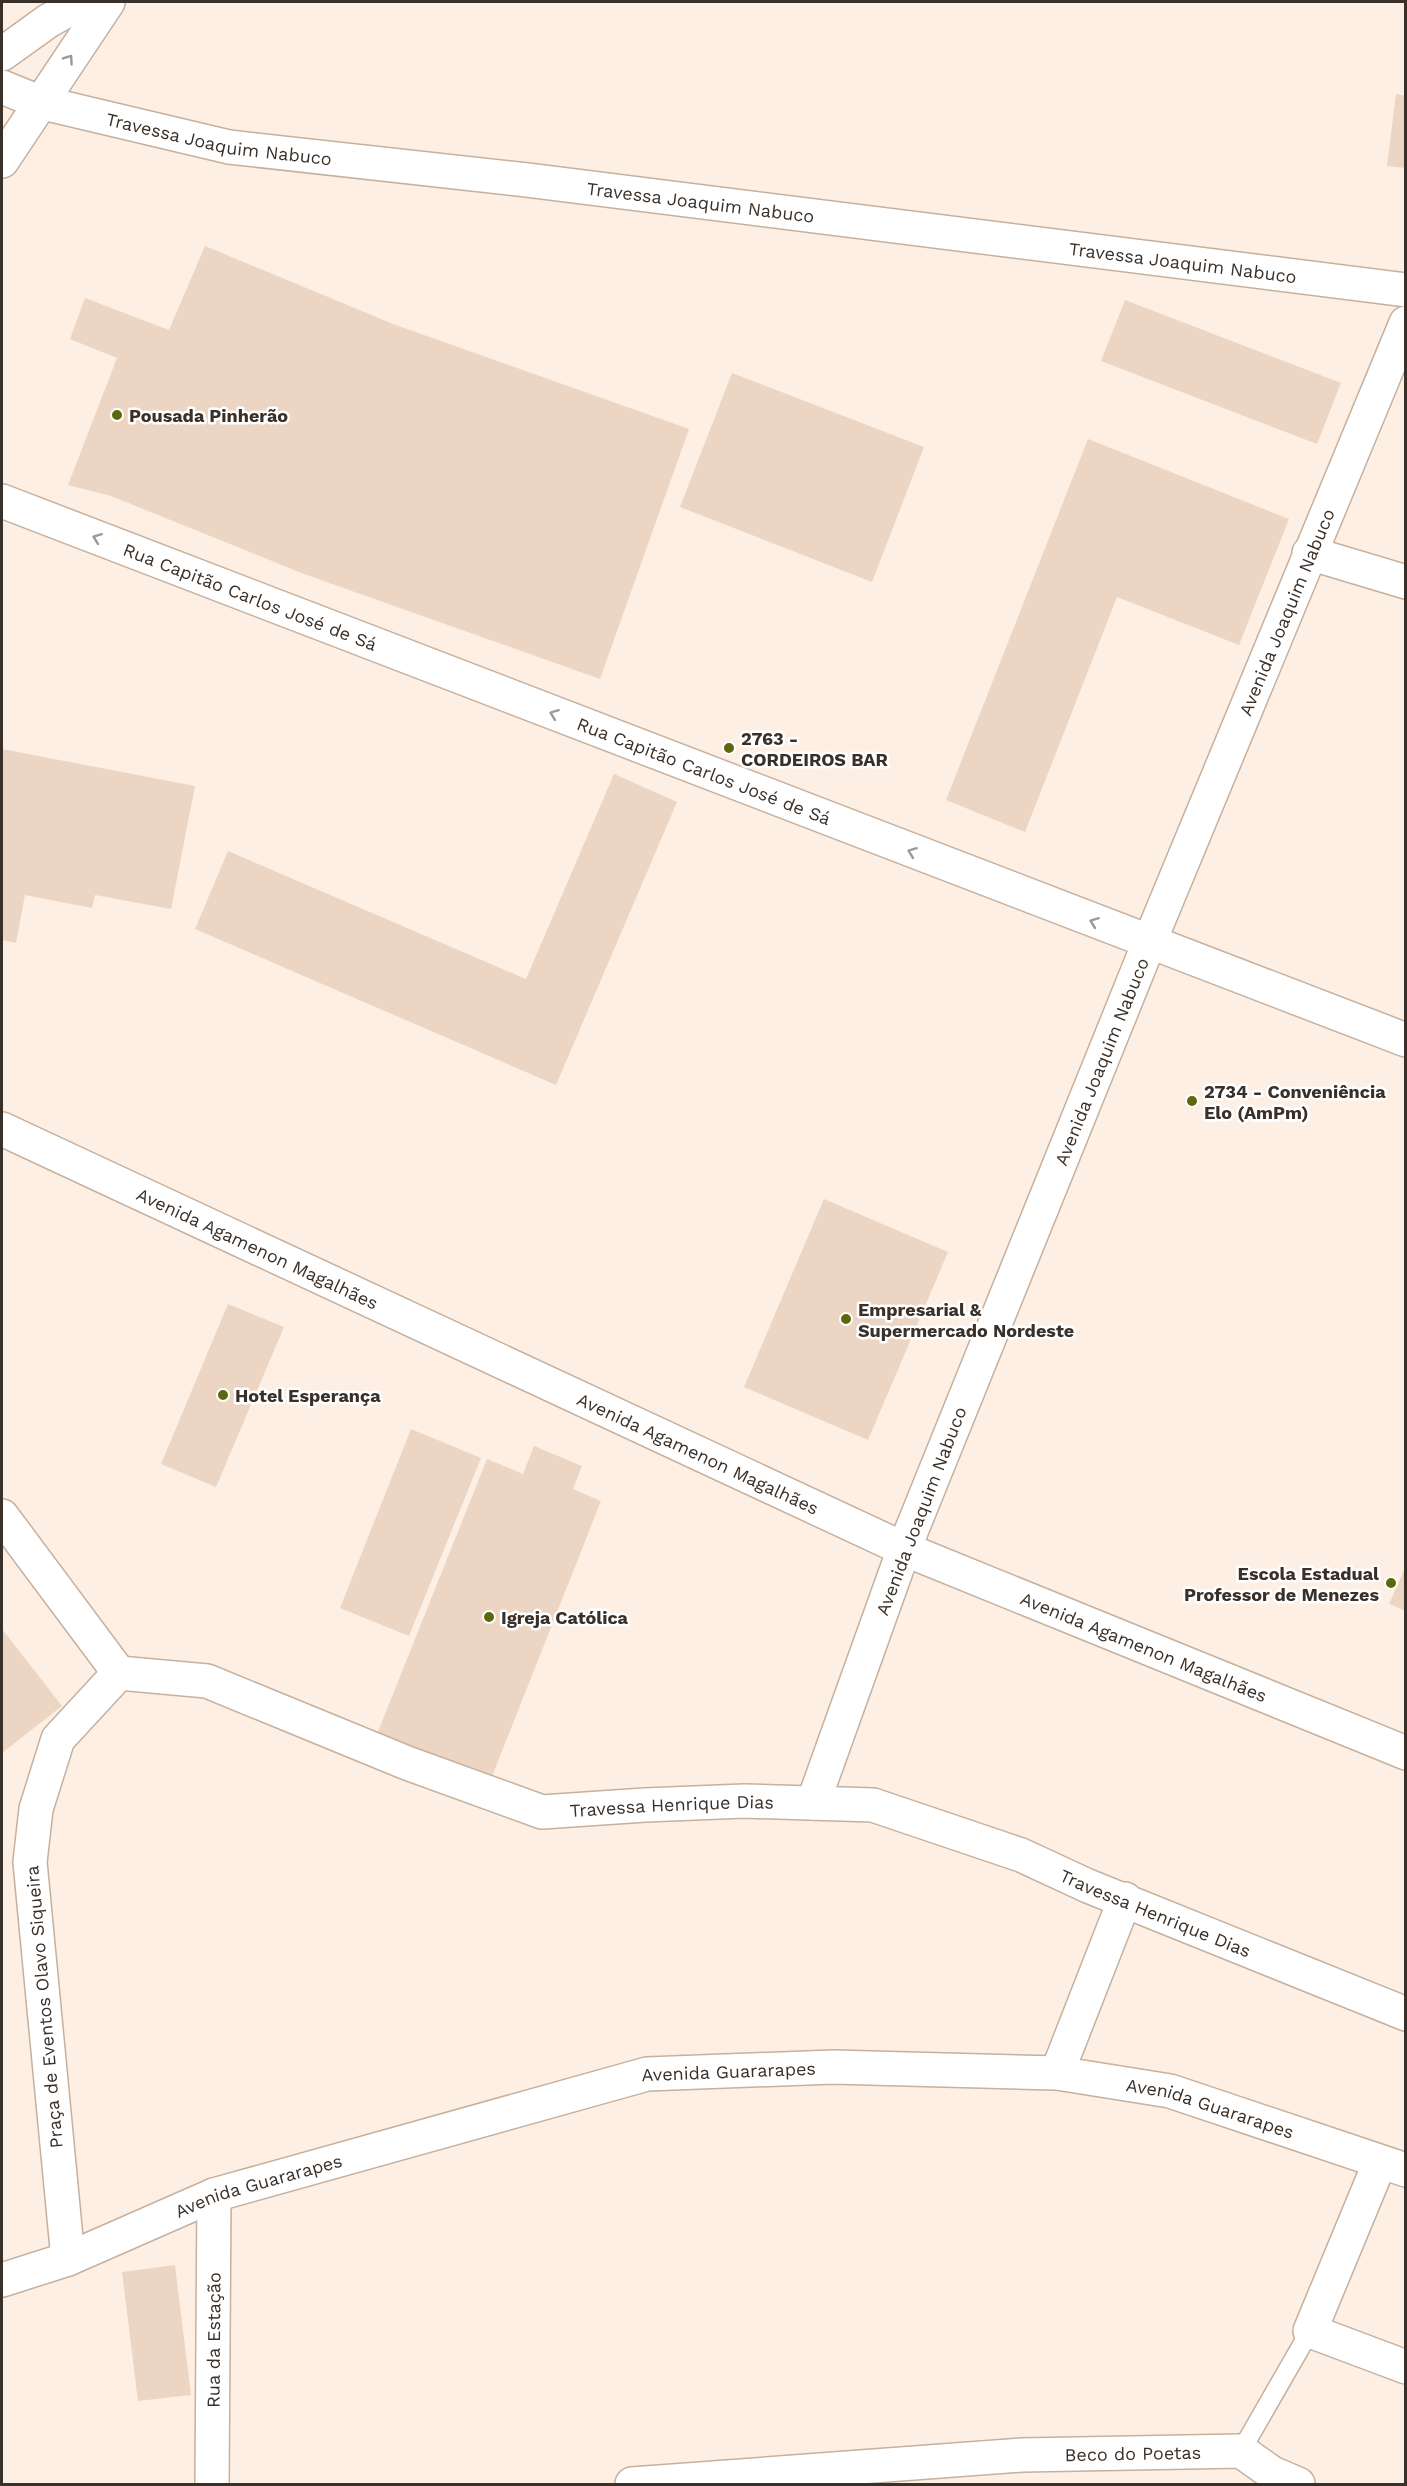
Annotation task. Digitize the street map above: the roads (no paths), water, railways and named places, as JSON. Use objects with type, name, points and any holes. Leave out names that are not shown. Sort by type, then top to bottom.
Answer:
[{"type":"street","points":[[2,54],[48,21],[82,2]]},
{"type":"street","points":[[2,161],[39,102],[108,2]]},
{"type":"street","name":"Travessa Joaquim Nabuco","points":[[2,87],[39,102],[229,147],[526,180],[1406,290]]},
{"type":"street","name":"Avenida Joaquim Nabuco","points":[[813,1803],[904,1549],[1149,943],[1406,323]]},
{"type":"street","name":"Rua Capitão Carlos José de Sá","points":[[2,501],[1406,1040]]},
{"type":"street","points":[[1309,553],[1406,582]]},
{"type":"street","name":"Avenida Agamenon Magalhães","points":[[2,1129],[904,1549],[1406,1753]]},
{"type":"street","points":[[2,1516],[119,1673]]},
{"type":"street","name":"Travessa Henrique Dias","points":[[119,1673],[207,1681],[407,1763],[542,1812],[744,1801],[873,1805],[1021,1855],[1088,1886],[1406,2014]]},
{"type":"street","name":"Praça de Eventos Olavo Siqueira","points":[[68,2259],[30,1862],[36,1809],[58,1739],[119,1673]]},
{"type":"street","points":[[1057,2073],[1125,1899]]},
{"type":"street","name":"Avenida Guararapes","points":[[2,2280],[68,2259],[214,2195],[647,2074],[833,2067],[1057,2073],[1170,2091],[1393,2166]]},
{"type":"street","points":[[1393,2166],[1310,2331],[1406,2367]]},
{"type":"street","name":"Rua da Estação","points":[[212,2484],[214,2195]]},
{"type":"street","points":[[1241,2451],[1272,2473],[1298,2484]]},
{"type":"street","name":"Beco do Poetas","points":[[632,2484],[960,2472],[1022,2455],[1241,2451]]},
{"type":"lane","points":[[1241,2451],[1310,2331]]},
{"type":"place","name":"Pousada Pinherão","points":[[117,415]]},
{"type":"place","name":"2763 - CORDEIROS BAR","points":[[729,748]]},
{"type":"place","name":"2734 - Conveniência Elo (AmPm)","points":[[1192,1101]]},
{"type":"place","name":"Empresarial & Supermercado Nordeste","points":[[846,1319]]},
{"type":"place","name":"Hotel Esperança","points":[[223,1395]]},
{"type":"place","name":"Escola Estadual Professor de Menezes","points":[[1391,1583]]},
{"type":"place","name":"Igreja Católica","points":[[489,1617]]}]
